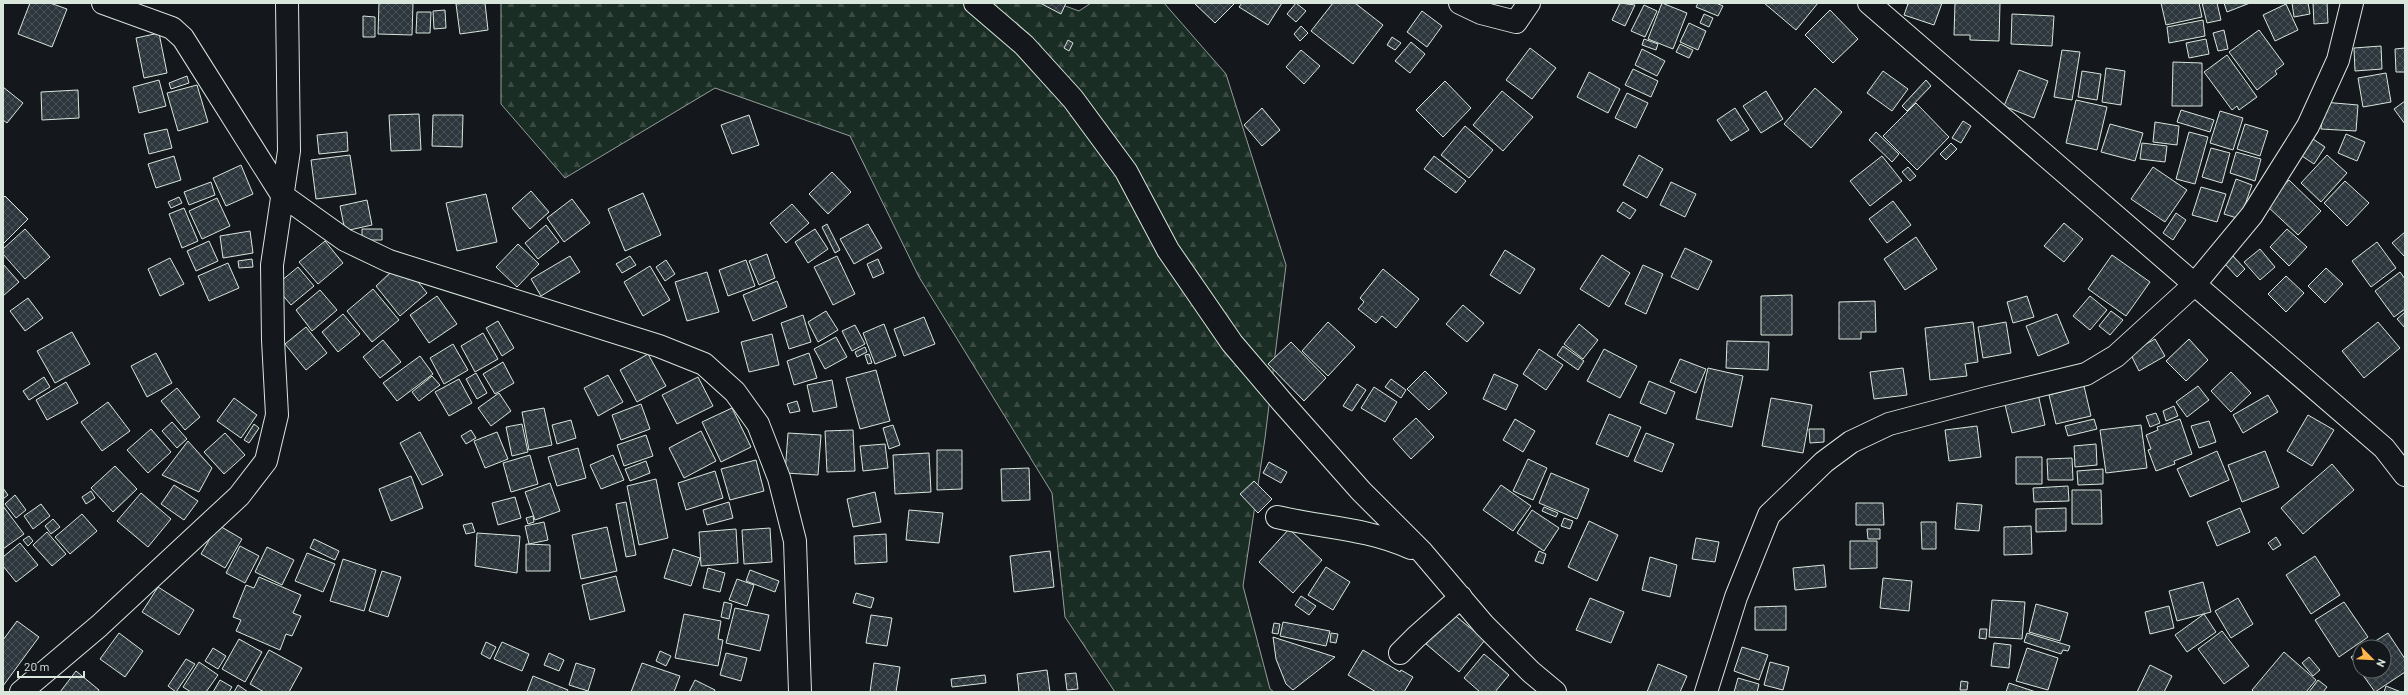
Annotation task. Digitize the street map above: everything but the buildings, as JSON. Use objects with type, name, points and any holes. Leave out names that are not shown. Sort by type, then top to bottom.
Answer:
[{"type":"street","points":[[103,3],[172,28],[183,38],[282,195],[345,240],[388,261],[658,346],[704,364],[735,392],[758,424],[779,478],[795,541],[800,692]]},
{"type":"street","points":[[21,692],[99,626],[239,496],[266,461],[277,415],[273,340],[272,265],[289,151],[287,3]]},
{"type":"street","points":[[975,3],[1024,45],[1073,99],[1126,171],[1168,250],[1232,343],[1361,491],[1422,552],[1461,598],[1510,651],[1555,692]]},
{"type":"street","points":[[1460,3],[1481,13],[1516,22],[1529,3]]},
{"type":"street","points":[[1869,3],[2384,448],[2405,475]]},
{"type":"street","points":[[1706,692],[1736,597],[1769,515],[1824,462],[1851,442],[1889,424],[2086,374],[2116,356],[2194,285],[2252,215],[2308,126],[2338,60],[2352,3]]},
{"type":"street","points":[[1277,517],[1353,529],[1386,537],[1422,552]]},
{"type":"street","points":[[1400,653],[1461,598]]},
{"type":"green space","points":[[501,3],[1057,3],[1079,11],[1091,3],[1164,3],[1226,74],[1286,265],[1265,438],[1243,586],[1270,689],[1274,692],[1115,692],[1065,617],[1052,493],[919,277],[850,136],[715,88],[565,178],[501,104]]}]
